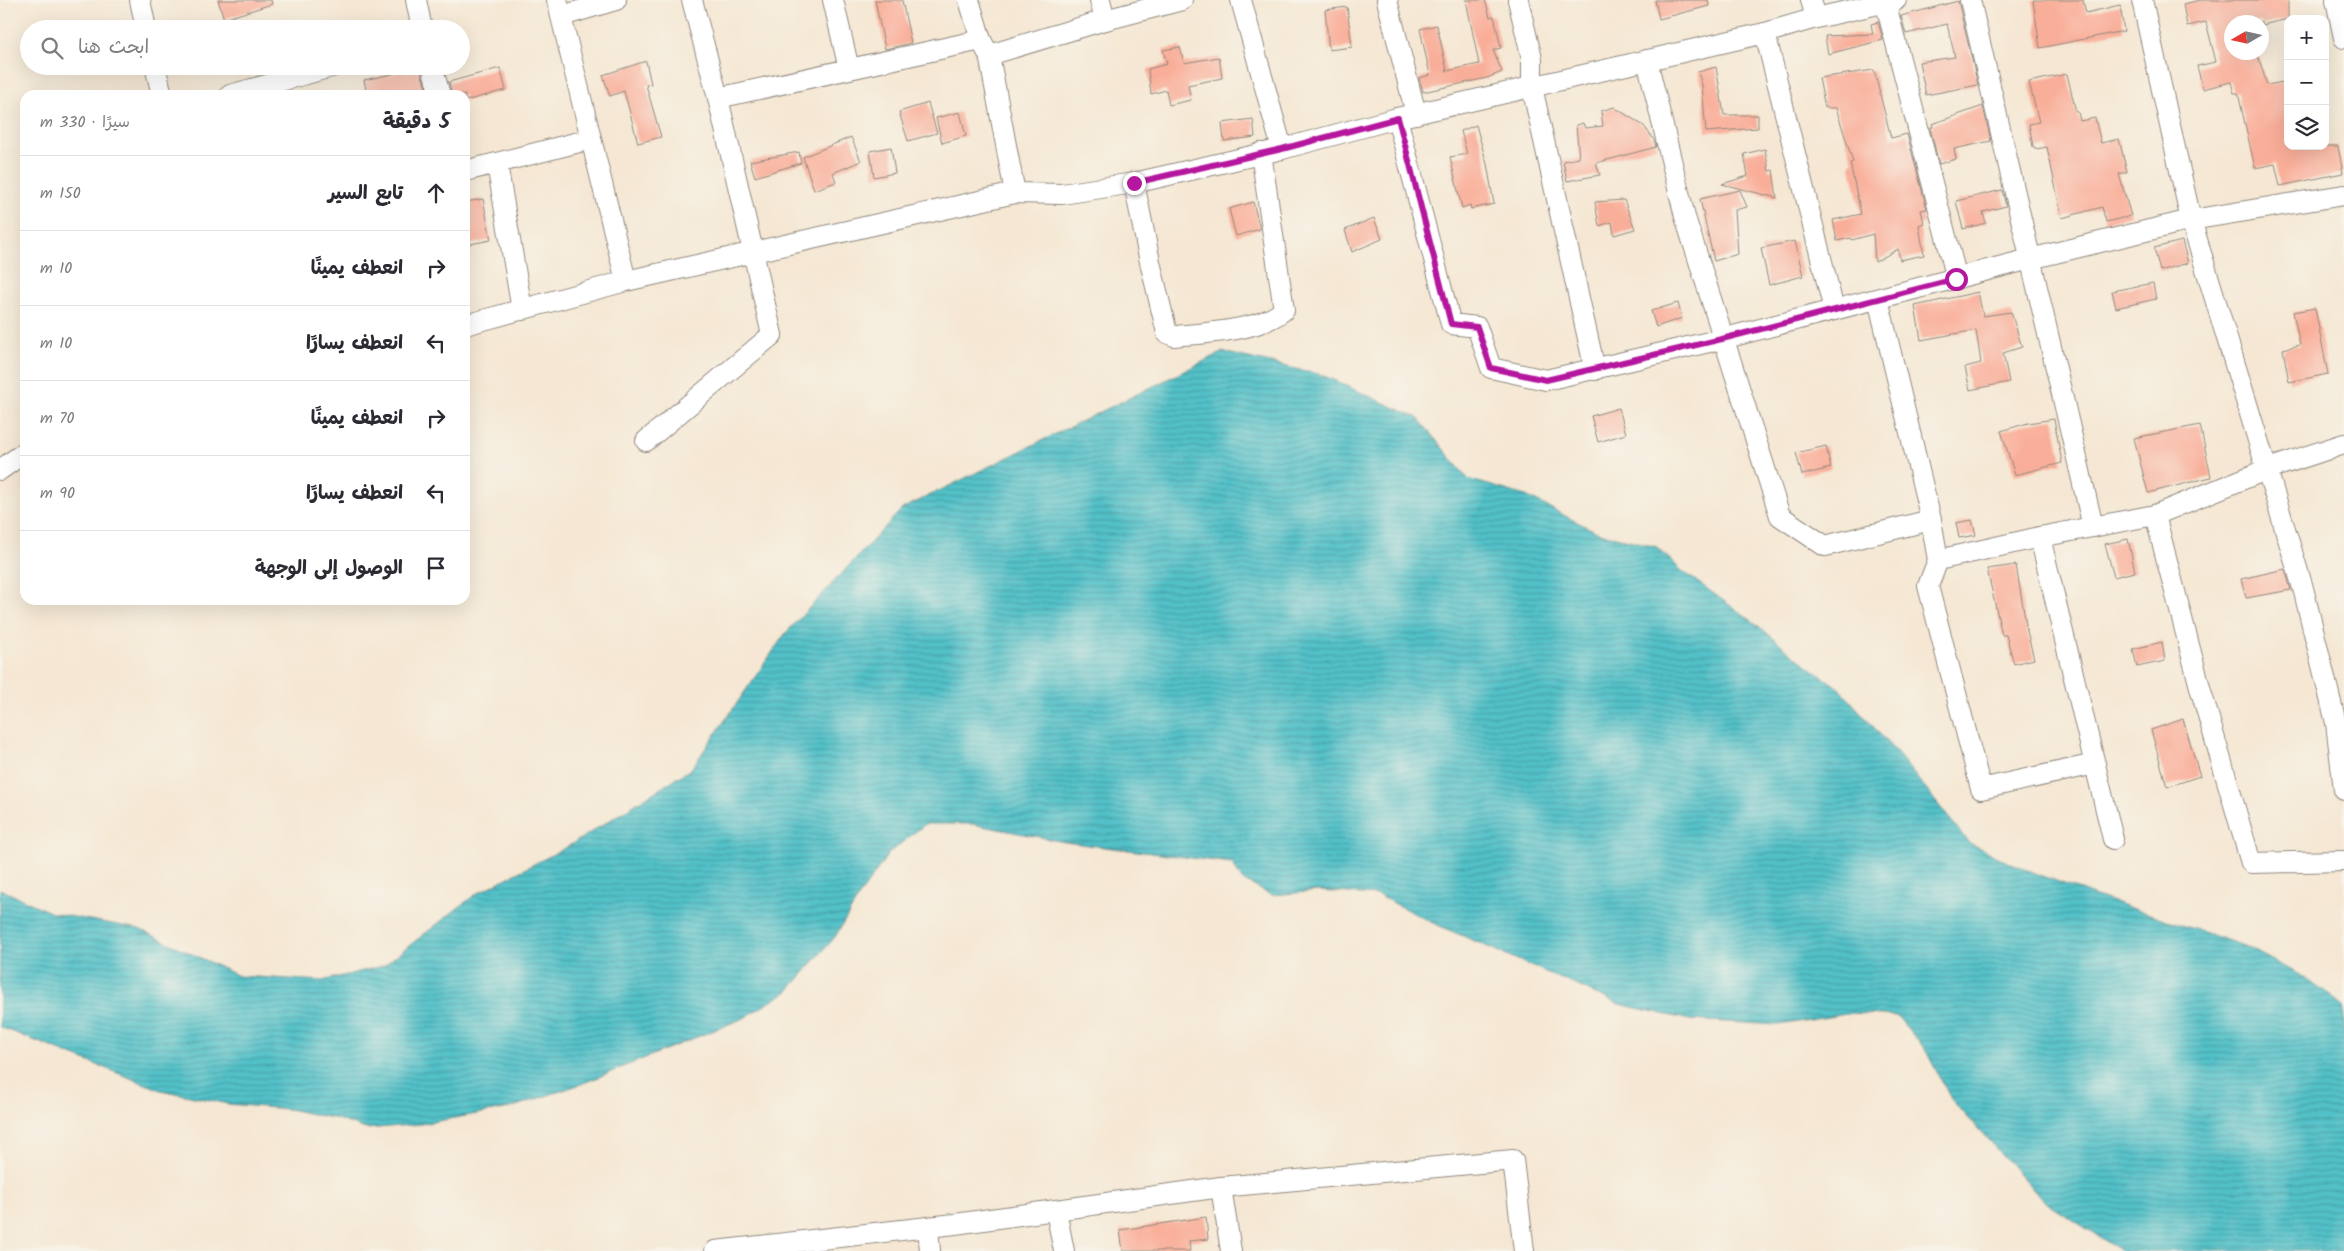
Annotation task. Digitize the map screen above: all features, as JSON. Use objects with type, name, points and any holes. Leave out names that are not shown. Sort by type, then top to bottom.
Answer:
[{"type":"street","points":[[140,0],[144,20]]},
{"type":"street","points":[[416,0],[420,20]]},
{"type":"street","points":[[616,0],[559,8],[626,281]]},
{"type":"street","points":[[646,441],[772,334],[718,98],[692,0]]},
{"type":"street","points":[[833,0],[849,69]]},
{"type":"street","points":[[970,0],[985,47],[1015,193]]},
{"type":"street","points":[[1100,0],[1104,20]]},
{"type":"street","points":[[718,98],[849,69],[985,47],[1182,0]]},
{"type":"street","points":[[1241,0],[1282,149]]},
{"type":"street","points":[[1387,0],[1407,116],[1451,324],[1477,327],[1491,368],[1546,380],[1722,339],[2030,259],[2191,220],[2344,195]]},
{"type":"street","points":[[1518,0],[1532,59],[1532,87],[1595,370]]},
{"type":"street","points":[[1970,0],[2092,527]]},
{"type":"street","points":[[2142,0],[2191,220],[2303,588],[2336,724],[2344,790]]},
{"type":"street","points":[[2336,0],[2344,38]]},
{"type":"street","points":[[470,324],[626,281],[1015,193],[1062,194],[1134,183],[1282,149],[1407,116],[1765,33],[1814,9],[1891,1],[1956,279]]},
{"type":"street","points":[[1765,33],[1834,310]]},
{"type":"street","points":[[1647,60],[1685,218],[1780,516],[1825,546],[1931,520]]},
{"type":"street","points":[[157,75],[161,90]]},
{"type":"street","points":[[248,90],[302,75]]},
{"type":"street","points":[[434,75],[439,90]]},
{"type":"street","points":[[470,170],[591,139]]},
{"type":"street","points":[[1134,183],[1167,333],[1174,336],[1240,329],[1278,315],[1284,310],[1261,153]]},
{"type":"street","points":[[497,164],[522,310]]},
{"type":"street","points":[[1878,299],[1931,520],[1938,560],[1928,586],[1981,788],[2095,764]]},
{"type":"street","points":[[1938,560],[2040,537],[2155,515],[2268,469],[2344,444]]},
{"type":"street","points":[[0,470],[20,456]]},
{"type":"street","points":[[2155,515],[2201,691],[2250,863],[2344,861]]},
{"type":"street","points":[[2040,537],[2113,839]]},
{"type":"street","points":[[715,1251],[1056,1211],[1221,1187],[1513,1160],[1524,1251]]},
{"type":"street","points":[[1221,1187],[1231,1251]]},
{"type":"street","points":[[1056,1211],[1064,1251]]},
{"type":"street","points":[[928,1227],[930,1251]]},
{"type":"water","points":[[1223,352],[1322,375],[1418,418],[1468,479],[1526,496],[1599,533],[1657,547],[1682,571],[1752,621],[1800,660],[1840,689],[1901,758],[1968,842],[2011,864],[2096,896],[2247,947],[2305,978],[2344,1006],[2344,1251],[2121,1251],[2044,1201],[1951,1099],[1925,1049],[1897,1016],[1852,1013],[1779,1025],[1690,1020],[1619,1004],[1433,923],[1378,895],[1319,891],[1271,895],[1242,880],[1232,863],[1065,842],[972,824],[925,824],[889,853],[861,893],[835,937],[788,991],[744,1018],[581,1084],[510,1108],[421,1124],[366,1129],[337,1119],[288,1109],[228,1104],[161,1090],[0,1027],[0,889],[52,913],[139,929],[239,976],[322,981],[383,966],[476,894],[569,846],[691,769],[785,634],[902,509]]},
{"type":"building","points":[[218,0],[271,0],[272,4],[224,19]]},
{"type":"building","points":[[875,0],[902,0],[911,43],[885,49]]},
{"type":"building","points":[[1466,0],[1485,0],[1490,17],[1494,16],[1501,48],[1493,50],[1502,72],[1487,78],[1423,92],[1419,78],[1430,75],[1420,29],[1437,25],[1447,71],[1479,64]]},
{"type":"building","points":[[1655,0],[1708,0],[1709,6],[1659,19]]},
{"type":"building","points":[[2033,0],[2083,0],[2086,13],[2120,5],[2124,31],[2040,48]]},
{"type":"building","points":[[2201,0],[2288,0],[2288,15],[2284,15],[2284,20],[2269,23],[2269,15],[2224,15],[2224,60],[2259,60],[2267,85],[2284,82],[2284,150],[2329,150],[2329,146],[2338,146],[2343,173],[2280,186],[2275,164],[2255,168],[2238,93],[2234,93],[2231,82],[2203,89],[2197,66],[2216,62],[2206,22],[2187,26],[2183,4]]},
{"type":"building","points":[[1958,1],[1978,85],[1926,95],[1919,62],[1955,57],[1947,24],[1906,34],[1901,16]]},
{"type":"building","points":[[1347,7],[1352,47],[1329,50],[1325,10]]},
{"type":"building","points":[[1878,22],[1883,40],[1828,54],[1825,36],[1873,34],[1871,24]]},
{"type":"building","points":[[1180,47],[1184,63],[1219,57],[1222,78],[1188,85],[1191,100],[1169,105],[1166,90],[1151,94],[1148,69],[1167,64],[1163,50]]},
{"type":"building","points":[[646,61],[651,84],[646,85],[661,137],[638,143],[624,91],[610,96],[603,75]]},
{"type":"building","points":[[1716,67],[1724,115],[1758,115],[1758,128],[1706,132],[1702,85],[1698,72]]},
{"type":"building","points":[[500,68],[506,90],[470,100],[470,90],[451,90],[449,82]]},
{"type":"building","points":[[1874,70],[1891,138],[1907,134],[1927,209],[1921,210],[1924,223],[1919,225],[1924,255],[1900,260],[1898,249],[1875,262],[1873,234],[1852,240],[1851,238],[1837,241],[1833,220],[1861,214],[1850,163],[1853,162],[1836,108],[1825,108],[1819,78]]},
{"type":"building","points":[[2067,74],[2080,121],[2095,118],[2101,143],[2119,139],[2127,172],[2119,174],[2131,216],[2106,222],[2102,207],[2062,218],[2047,147],[2036,149],[2033,147],[2029,124],[2039,122],[2029,82]]},
{"type":"building","points":[[387,75],[422,75],[427,90],[366,90],[364,80]]},
{"type":"building","points":[[928,103],[937,133],[908,141],[899,112]]},
{"type":"building","points":[[1983,106],[1991,141],[1954,149],[1956,159],[1939,164],[1930,128],[1933,127],[1932,124]]},
{"type":"building","points":[[1614,107],[1644,126],[1654,140],[1656,147],[1596,163],[1600,175],[1567,181],[1563,161],[1579,158],[1576,125],[1583,123],[1585,128],[1603,126],[1601,111]]},
{"type":"building","points":[[960,112],[966,136],[942,143],[936,118]]},
{"type":"building","points":[[1253,119],[1255,137],[1224,141],[1222,123]]},
{"type":"building","points":[[1476,125],[1487,164],[1494,204],[1471,209],[1470,205],[1462,208],[1450,157],[1467,154],[1461,131]]},
{"type":"building","points":[[851,137],[861,161],[833,173],[836,182],[814,190],[803,157]]},
{"type":"building","points":[[891,147],[895,173],[874,177],[870,151]]},
{"type":"building","points":[[1765,149],[1769,171],[1773,170],[1777,198],[1722,184],[1748,176],[1744,154]]},
{"type":"building","points":[[799,152],[801,163],[755,177],[750,161]]},
{"type":"building","points":[[1740,190],[1747,207],[1735,210],[1738,254],[1714,261],[1700,199]]},
{"type":"building","points":[[2002,190],[2006,206],[1983,212],[1986,223],[1963,229],[1956,201]]},
{"type":"building","points":[[483,199],[491,240],[470,244],[470,201]]},
{"type":"building","points":[[1624,200],[1635,229],[1614,235],[1612,222],[1599,226],[1595,202]]},
{"type":"building","points":[[1253,202],[1260,229],[1236,236],[1229,209]]},
{"type":"building","points":[[1374,218],[1382,239],[1352,252],[1345,230]]},
{"type":"building","points":[[1795,241],[1803,276],[1769,285],[1761,248]]},
{"type":"building","points":[[2182,241],[2188,263],[2160,271],[2154,248]]},
{"type":"building","points":[[2153,283],[2156,299],[2116,308],[2112,291]]},
{"type":"building","points":[[1978,292],[1983,316],[2011,312],[2022,347],[2003,353],[2009,382],[1970,390],[1965,367],[1981,363],[1976,330],[1921,340],[1915,306]]},
{"type":"building","points":[[1678,303],[1682,318],[1656,327],[1651,311]]},
{"type":"building","points":[[2315,308],[2328,374],[2289,382],[2283,349],[2300,345],[2293,312]]},
{"type":"building","points":[[1619,408],[1626,434],[1598,442],[1591,416]]},
{"type":"building","points":[[2054,419],[2062,463],[2015,475],[2001,431],[2028,423]]},
{"type":"building","points":[[2200,425],[2211,477],[2148,493],[2134,438]]},
{"type":"building","points":[[1826,446],[1831,468],[1802,475],[1796,453]]},
{"type":"building","points":[[1972,520],[1976,535],[1959,538],[1956,523]]},
{"type":"building","points":[[2128,539],[2135,572],[2114,577],[2105,544]]},
{"type":"building","points":[[2016,565],[2027,631],[2034,659],[2014,664],[2006,635],[2002,635],[1987,569]]},
{"type":"building","points":[[2285,569],[2291,590],[2246,598],[2241,579]]},
{"type":"building","points":[[2162,642],[2165,661],[2137,667],[2133,649]]},
{"type":"building","points":[[2183,719],[2200,776],[2167,787],[2151,730]]},
{"type":"building","points":[[1206,1217],[1208,1239],[1189,1241],[1190,1251],[1123,1251],[1120,1230]]},
{"type":"route","points":[[1134,183],[1282,149],[1398,118],[1451,324],[1477,327],[1491,368],[1546,380],[1722,339],[1956,279]]}]
